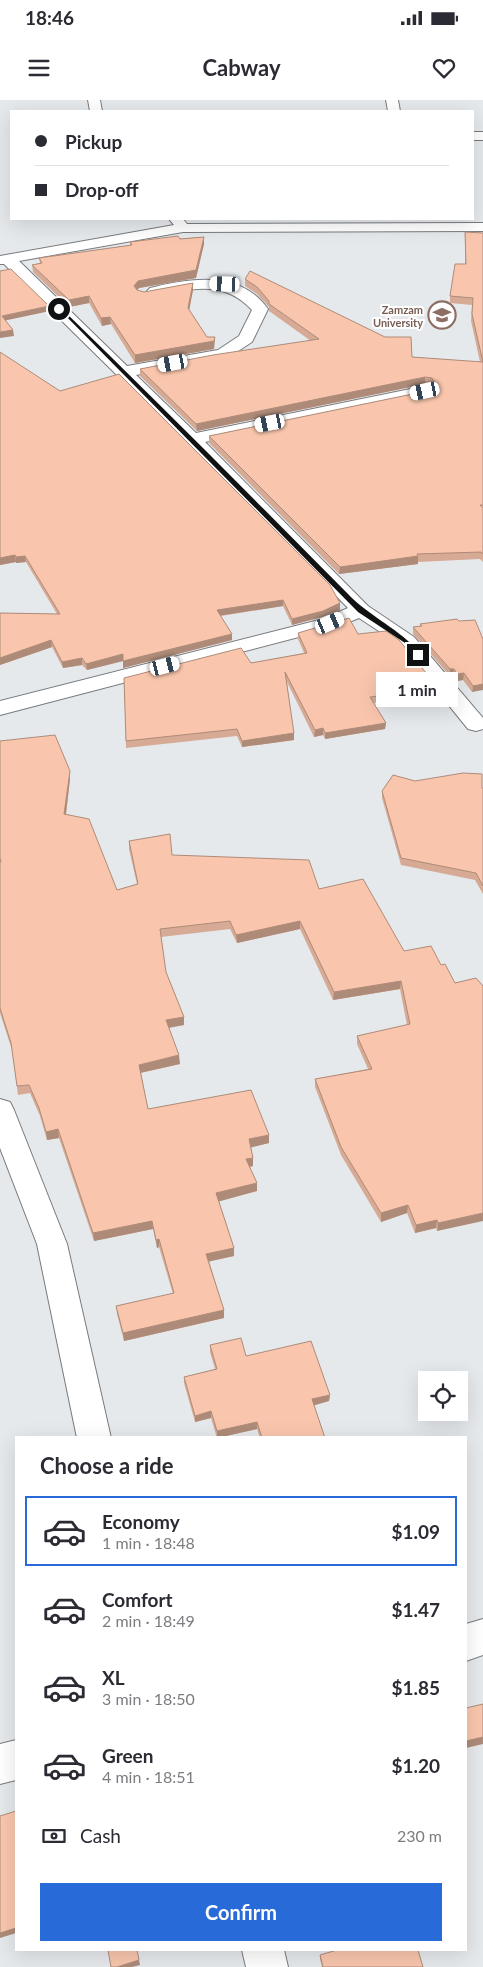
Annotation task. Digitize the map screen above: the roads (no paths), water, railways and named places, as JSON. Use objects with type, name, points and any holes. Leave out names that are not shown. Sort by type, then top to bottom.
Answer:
[{"type":"street","points":[[4,260],[180,223],[483,227]]},
{"type":"street","points":[[4,260],[124,372],[360,610],[407,641],[476,724]]},
{"type":"street","points":[[124,372],[223,354],[246,339],[260,309],[253,300],[225,284],[209,283],[144,293]]},
{"type":"street","points":[[192,439],[425,391]]},
{"type":"street","points":[[0,708],[330,623],[360,610]]},
{"type":"street","points":[[0,1110],[52,1244],[94,1436]]},
{"type":"street","points":[[467,1643],[483,1637]]},
{"type":"street","points":[[0,1764],[15,1760]]},
{"type":"street","points":[[263,1951],[267,1967]]},
{"type":"place","name":"Zamzam University","points":[[442,315]]}]
